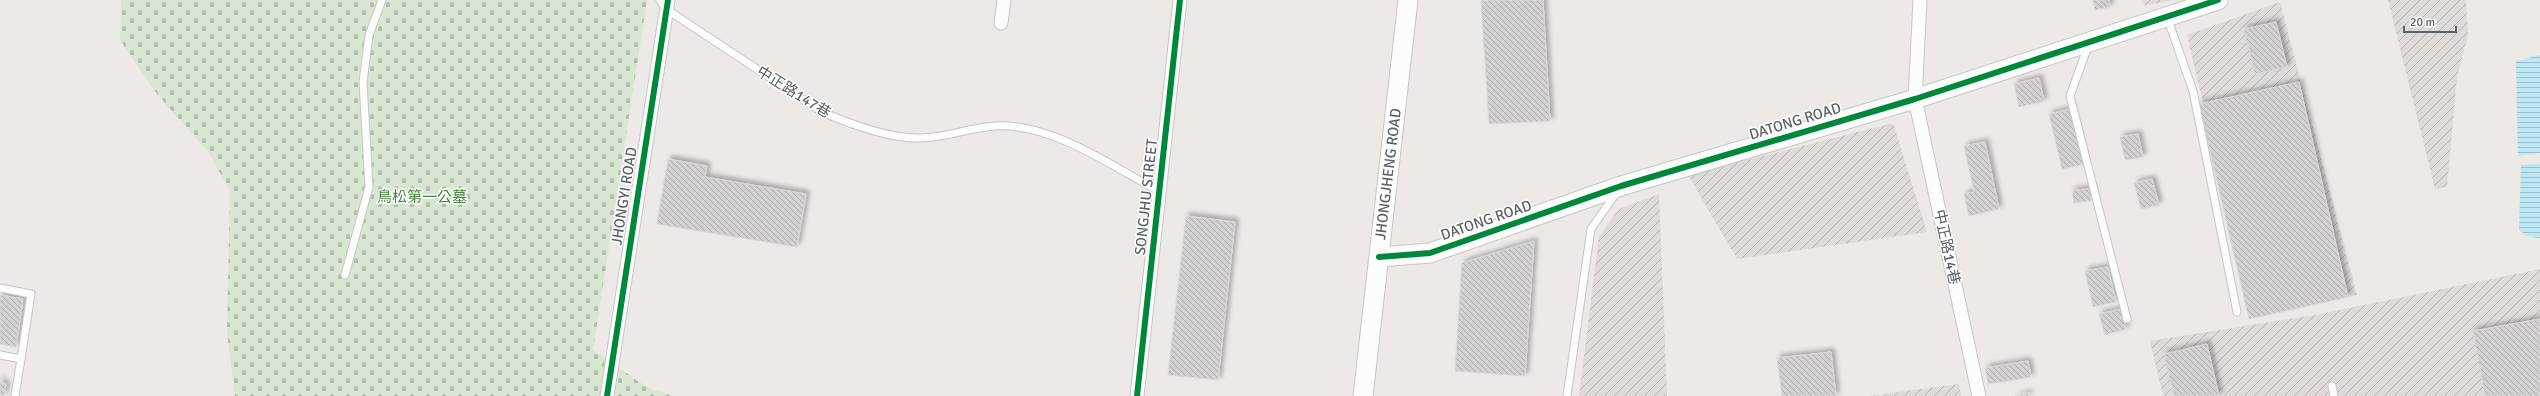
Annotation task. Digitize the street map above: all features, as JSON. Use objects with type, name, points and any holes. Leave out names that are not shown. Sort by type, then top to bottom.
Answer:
[{"type":"street","points":[[1001,23],[1004,0]]},
{"type":"street","name":"SONGJHU STREET","points":[[1137,396],[1180,0]]},
{"type":"street","name":"JHONGJHENG ROAD","points":[[1363,396],[1408,0]]},
{"type":"street","name":"中正路14巷","points":[[1920,0],[1915,99],[1980,396]]},
{"type":"street","name":"DATONG ROAD","points":[[1379,257],[1430,253],[1621,186],[1915,99],[2218,0]]},
{"type":"street","name":"JHONGYI ROAD","points":[[607,396],[665,3]]},
{"type":"lane","points":[[346,275],[369,187],[363,82],[369,35],[382,0]]},
{"type":"lane","name":"中正路147巷","points":[[665,3],[822,112],[844,122],[887,133],[920,138],[996,126],[1035,131],[1056,136],[1160,192]]},
{"type":"lane","points":[[2167,16],[2193,91],[2237,312]]},
{"type":"lane","points":[[2090,42],[2070,96],[2127,319]]},
{"type":"lane","points":[[1567,396],[1591,229],[1621,186]]},
{"type":"lane","points":[[0,288],[31,294],[15,396]]},
{"type":"lane","points":[[0,355],[21,359]]},
{"type":"lane","points":[[2332,386],[2334,396]]},
{"type":"shaded area","points":[[2143,0],[2172,0],[2145,6]]},
{"type":"shaded area","points":[[2388,0],[2466,0],[2468,35],[2457,77],[2447,187],[2435,189]]},
{"type":"shaded area","points":[[2280,2],[2357,295],[2253,316],[2187,35]]},
{"type":"shaded area","points":[[1893,123],[1927,232],[1737,259],[1688,175]]},
{"type":"shaded area","points":[[1659,194],[1667,396],[1579,396],[1599,236],[1619,209]]},
{"type":"shaded area","points":[[2540,269],[2540,396],[2163,396],[2150,341],[2315,315]]},
{"type":"shaded area","points":[[1959,384],[1961,396],[1868,396]]},
{"type":"green space","name":"鳥松第一公墓","points":[[121,0],[647,0],[593,350],[648,388],[673,396],[235,396],[227,333],[230,191],[209,153],[157,94],[120,40]]},
{"type":"water","points":[[2540,55],[2540,153],[2518,156],[2516,61]]},
{"type":"water","points":[[2540,164],[2539,238],[2527,236],[2519,230],[2521,165]]},
{"type":"building","points":[[1481,0],[1543,0],[1550,121],[1489,124]]},
{"type":"building","points":[[2093,0],[2109,0],[2110,7],[2095,10]]},
{"type":"building","points":[[2276,22],[2287,67],[2255,74],[2244,29]]},
{"type":"building","points":[[2039,78],[2044,101],[2019,107],[2014,84]]},
{"type":"building","points":[[2299,82],[2348,297],[2249,319],[2199,104]]},
{"type":"building","points":[[2071,109],[2084,164],[2062,169],[2049,114]]},
{"type":"building","points":[[2138,134],[2143,157],[2125,160],[2120,137]]},
{"type":"building","points":[[1985,142],[1999,209],[1969,216],[1964,194],[1974,192],[1964,146]]},
{"type":"building","points":[[668,159],[707,166],[705,177],[806,194],[797,247],[657,224]]},
{"type":"building","points":[[2152,179],[2159,205],[2141,209],[2134,183]]},
{"type":"building","points":[[2092,188],[2094,200],[2074,203],[2072,191]]},
{"type":"building","points":[[1186,216],[1235,222],[1218,380],[1168,375]]},
{"type":"building","points":[[1534,241],[1525,376],[1455,371],[1462,263]]},
{"type":"building","points":[[2108,267],[2116,302],[2093,307],[2085,271]]},
{"type":"building","points":[[0,295],[23,299],[16,347],[0,344]]},
{"type":"building","points":[[2121,309],[2126,329],[2105,335],[2099,314]]},
{"type":"building","points":[[2540,319],[2540,396],[2485,396],[2473,331]]},
{"type":"building","points":[[2207,344],[2219,396],[2174,396],[2164,354]]},
{"type":"building","points":[[1831,352],[1836,396],[1782,396],[1777,358]]},
{"type":"building","points":[[2028,361],[2031,377],[1988,384],[1985,368]]},
{"type":"building","points":[[0,383],[6,384],[4,396],[0,396]]},
{"type":"building","points":[[2029,393],[2029,396],[2015,396]]},
{"type":"cycle path","points":[[607,396],[668,0]]},
{"type":"cycle path","points":[[1137,396],[1180,0]]},
{"type":"cycle path","points":[[1379,257],[1430,253],[1621,186],[1915,99],[2218,0]]}]
